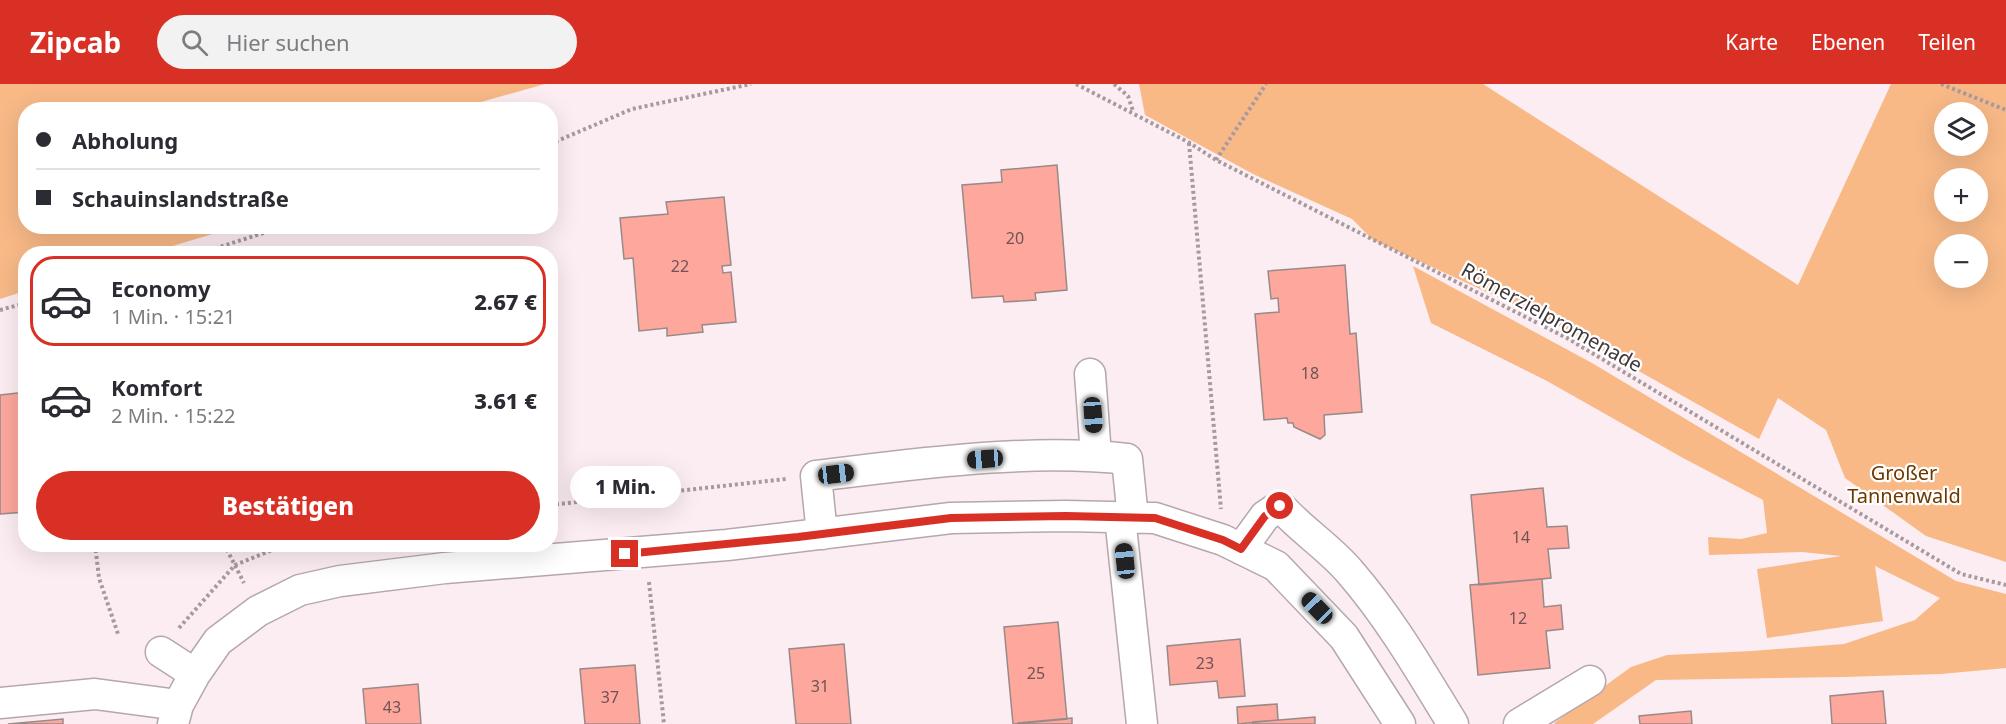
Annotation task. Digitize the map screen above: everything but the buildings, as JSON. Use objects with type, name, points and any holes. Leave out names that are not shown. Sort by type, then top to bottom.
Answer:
[{"type":"street","points":[[1090,374],[1096,456]]},
{"type":"street","points":[[822,534],[816,476],[917,464],[1030,456],[1096,456],[1127,459],[1127,518],[1142,724]]},
{"type":"street","points":[[1232,544],[1280,506],[1292,520],[1349,570],[1380,611],[1453,724]]},
{"type":"street","points":[[0,703],[95,694],[176,715],[195,674],[219,641],[258,611],[300,590],[340,581],[445,568],[500,554],[645,552],[951,518],[1066,516],[1155,518],[1232,544],[1276,566],[1344,637],[1400,724]]},
{"type":"street","points":[[161,652],[195,674]]},
{"type":"street","points":[[1520,724],[1590,681]]},
{"type":"path","points":[[558,141],[632,109],[751,84]]},
{"type":"path","name":"Römerzielpromenade","points":[[1076,84],[1188,142],[1216,160],[1568,338],[1961,574],[2006,585]]},
{"type":"path","points":[[1114,84],[1128,96],[1134,113]]},
{"type":"path","points":[[1216,160],[1266,84]]},
{"type":"path","points":[[1941,84],[2006,110]]},
{"type":"path","points":[[1188,142],[1232,544]]},
{"type":"path","points":[[223,246],[260,234]]},
{"type":"path","points":[[0,310],[18,305]]},
{"type":"path","points":[[558,504],[816,476]]},
{"type":"path","points":[[96,552],[99,578],[118,634]]},
{"type":"path","points":[[228,552],[258,611]]},
{"type":"path","points":[[645,552],[664,724]]},
{"type":"green space","points":[[0,84],[545,84],[481,102],[18,102],[18,234],[213,234],[172,246],[18,246],[18,293],[0,299]]},
{"type":"green space","name":"Großer Tannenwald","points":[[1139,84],[1483,84],[1798,285],[1891,84],[2006,84],[2006,562],[1926,536],[1845,478],[1826,430],[1778,398],[1759,439],[1552,322],[1373,240],[1352,219],[1253,174],[1145,115]]},
{"type":"green space","points":[[1413,266],[1592,363],[1956,581],[2006,594],[2006,668],[1941,674],[1656,680],[1593,724],[1555,724],[1631,667],[1667,655],[1844,644],[1915,620],[1940,598],[1875,566],[1883,621],[1767,638],[1757,569],[1841,556],[1802,552],[1709,555],[1708,537],[1741,539],[1767,533],[1763,500],[1683,458],[1547,381],[1431,323]]},
{"type":"route","points":[[625,554],[727,545],[951,518],[1066,516],[1155,518],[1223,540],[1241,549],[1265,516],[1280,506]]}]
